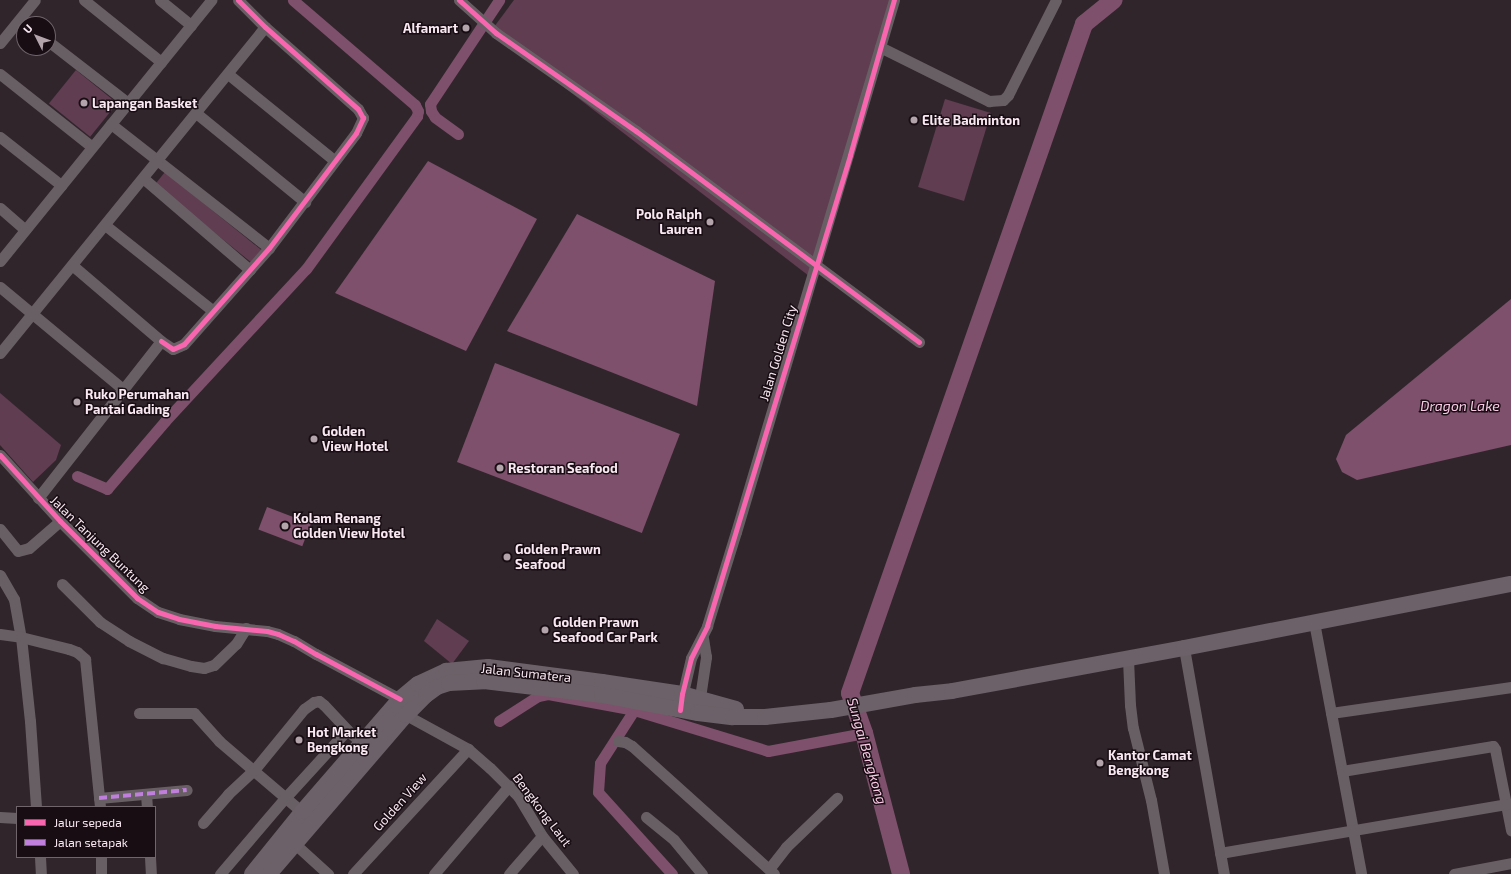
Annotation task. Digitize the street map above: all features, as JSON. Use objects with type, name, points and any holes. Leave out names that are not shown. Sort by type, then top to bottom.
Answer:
[{"type":"main road","name":"Jalan Sumatera","points":[[269,874],[406,715],[426,695],[437,687],[450,683],[484,681],[602,695],[680,710],[699,706],[765,717],[832,710],[915,695],[952,691],[1128,659],[1511,584]]},
{"type":"main road","name":"Jalan Sumatera","points":[[252,874],[302,812],[400,699],[418,684],[446,671],[488,667],[682,694],[699,706]]},
{"type":"street","points":[[26,16],[35,0]]},
{"type":"street","points":[[84,0],[161,62]]},
{"type":"street","points":[[160,0],[191,25]]},
{"type":"street","points":[[0,261],[211,0]]},
{"type":"street","points":[[72,265],[161,341],[173,349],[179,347],[269,248],[305,202],[360,126],[363,118],[358,109],[265,27],[238,0]]},
{"type":"street","points":[[459,0],[489,26],[636,130],[919,342]]},
{"type":"street","name":"Jalan Golden City","points":[[680,710],[682,694],[692,658],[703,638],[894,0]]},
{"type":"street","points":[[880,47],[989,101],[1003,100],[1008,95],[1056,0]]},
{"type":"street","points":[[0,353],[265,27]]},
{"type":"street","points":[[0,44],[16,29]]},
{"type":"street","points":[[56,47],[128,103]]},
{"type":"street","points":[[0,74],[92,147]]},
{"type":"street","points":[[228,74],[334,160]]},
{"type":"street","points":[[196,112],[305,202]]},
{"type":"street","points":[[111,124],[269,248]]},
{"type":"street","points":[[0,137],[61,185]]},
{"type":"street","points":[[142,178],[250,270]]},
{"type":"street","points":[[0,208],[25,230]]},
{"type":"street","points":[[105,225],[213,311]]},
{"type":"street","points":[[0,287],[124,389]]},
{"type":"street","points":[[38,498],[161,341]]},
{"type":"street","name":"Jalan Tanjung Buntung","points":[[0,454],[60,521],[137,598],[158,612],[179,619],[215,626],[246,628],[278,634],[294,641],[400,699]]},
{"type":"street","points":[[0,529],[18,551],[28,548],[60,521]]},
{"type":"street","points":[[0,575],[14,599],[21,637],[30,722],[36,806]]},
{"type":"street","points":[[62,584],[100,622],[129,641],[163,658],[192,666],[204,668],[214,664],[236,644],[246,628]]},
{"type":"street","points":[[1314,622],[1361,874]]},
{"type":"street","points":[[0,634],[21,637],[69,649],[77,652],[85,659],[99,803],[146,794],[187,790]]},
{"type":"street","name":"Jalan Golden City","points":[[699,706],[706,657],[703,638]]},
{"type":"street","points":[[1184,648],[1224,874]]},
{"type":"street","points":[[1128,659],[1130,705],[1133,728],[1151,800],[1164,874]]},
{"type":"street","points":[[1331,713],[1511,687]]},
{"type":"street","points":[[203,823],[228,794],[254,770],[304,709],[314,702],[319,701],[324,705],[347,730],[362,743]]},
{"type":"street","points":[[139,713],[194,713],[219,741],[302,812]]},
{"type":"street","name":"Bengkong Laut","points":[[406,715],[468,749],[490,768],[518,796],[542,836],[574,874]]},
{"type":"street","points":[[220,874],[285,798],[347,730]]},
{"type":"street","points":[[618,741],[628,743],[644,756],[772,872],[786,847],[836,798]]},
{"type":"street","points":[[1342,770],[1493,746],[1495,749],[1511,830]]},
{"type":"street","name":"Golden View","points":[[353,874],[468,749]]},
{"type":"street","points":[[434,874],[509,786]]},
{"type":"street","points":[[146,794],[147,806]]},
{"type":"street","points":[[1220,853],[1506,804]]},
{"type":"street","points":[[0,817],[16,818]]},
{"type":"street","points":[[646,817],[674,840],[702,874]]},
{"type":"street","points":[[509,874],[542,836]]},
{"type":"street","points":[[295,844],[328,874]]},
{"type":"street","points":[[40,858],[41,874]]},
{"type":"street","points":[[101,858],[102,874]]},
{"type":"street","points":[[150,858],[151,874]]},
{"type":"street","points":[[1454,874],[1511,863]]},
{"type":"shaded area","points":[[514,0],[892,0],[809,276],[491,31]]},
{"type":"shaded area","name":"Lapangan Basket","points":[[76,70],[117,103],[90,137],[49,103]]},
{"type":"shaded area","points":[[945,99],[991,113],[964,201],[918,187]]},
{"type":"shaded area","points":[[165,172],[266,254],[256,266],[155,184]]},
{"type":"shaded area","points":[[0,393],[61,445],[56,460],[33,482],[0,445]]},
{"type":"shaded area","points":[[437,619],[469,641],[452,664],[424,641]]},
{"type":"water","points":[[428,161],[537,219],[466,351],[335,293]]},
{"type":"water","points":[[577,214],[715,281],[697,406],[507,331]]},
{"type":"water","name":"Dragon Lake","points":[[1511,299],[1511,445],[1357,480],[1342,472],[1336,459],[1346,435]]},
{"type":"water","points":[[495,363],[680,434],[642,533],[457,462]]},
{"type":"water","name":"Kolam Renang Golden View Hotel","points":[[267,507],[311,524],[302,546],[258,529]]},
{"type":"waterway","points":[[77,476],[107,489],[165,421],[306,269],[417,116],[418,111],[415,105],[293,0]]},
{"type":"waterway","points":[[458,134],[435,117],[431,111],[430,104],[499,0]]},
{"type":"waterway","name":"Sungai Bengkong","points":[[901,874],[864,733],[850,693],[1084,24],[1114,0]]},
{"type":"waterway","points":[[499,721],[538,696],[548,694],[634,710]]},
{"type":"waterway","name":"Sungai Bengkong","points":[[672,874],[598,792],[600,763],[634,710],[768,751],[864,733]]},
{"type":"marked path","points":[[99,798],[187,790]]},
{"type":"cycle path","points":[[161,341],[173,349],[184,344],[269,248],[356,133],[363,118],[358,109],[265,27],[238,0]]},
{"type":"cycle path","points":[[459,0],[496,33],[636,131],[919,342]]},
{"type":"cycle path","points":[[680,710],[682,694],[691,658],[707,626],[850,155],[894,0]]},
{"type":"cycle path","points":[[0,455],[60,521],[137,598],[158,612],[179,619],[215,626],[267,631],[278,634],[294,641],[400,699]]},
{"type":"place","name":"Alfamart","points":[[466,28]]},
{"type":"place","name":"Lapangan Basket","points":[[84,103]]},
{"type":"place","name":"Elite Badminton","points":[[914,120]]},
{"type":"place","name":"Polo Ralph Lauren","points":[[710,222]]},
{"type":"place","name":"Ruko Perumahan Pantai Gading","points":[[77,402]]},
{"type":"place","name":"Golden View Hotel","points":[[314,439]]},
{"type":"place","name":"Restoran Seafood","points":[[500,468]]},
{"type":"place","name":"Kolam Renang Golden View Hotel","points":[[285,526]]},
{"type":"place","name":"Golden Prawn Seafood","points":[[507,557]]},
{"type":"place","name":"Golden Prawn Seafood Car Park","points":[[545,630]]},
{"type":"place","name":"Hot Market Bengkong","points":[[299,740]]},
{"type":"place","name":"Kantor Camat Bengkong","points":[[1100,763]]}]
